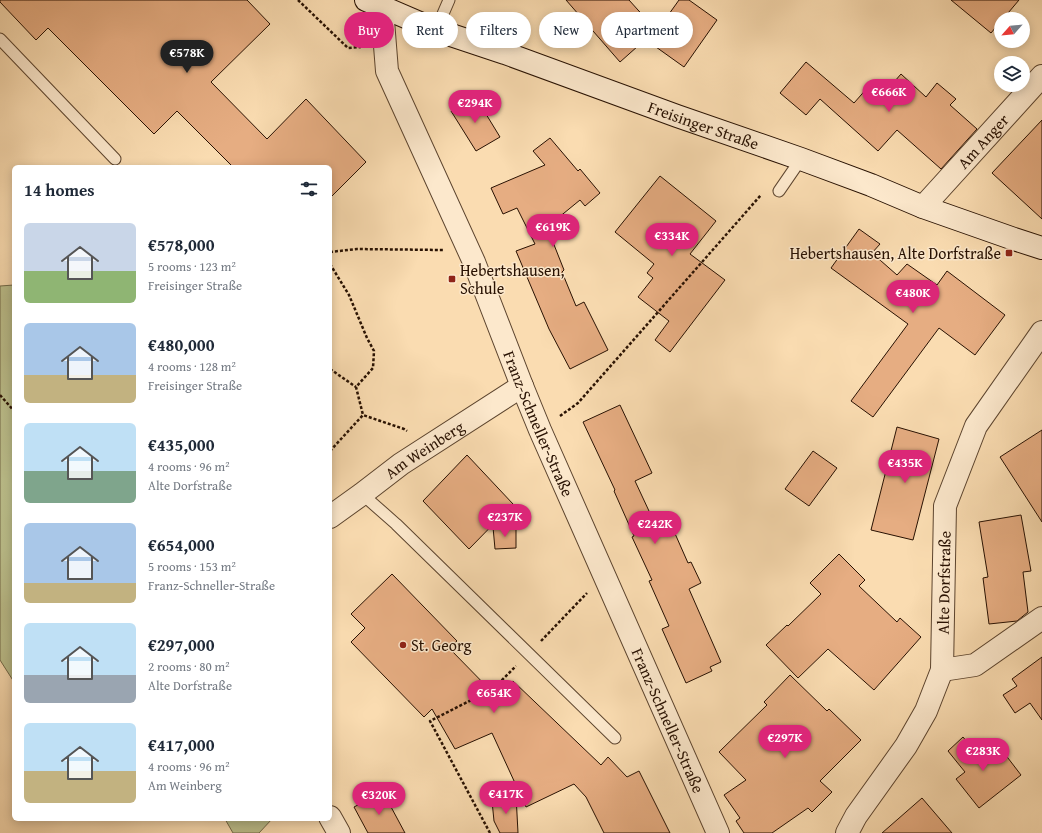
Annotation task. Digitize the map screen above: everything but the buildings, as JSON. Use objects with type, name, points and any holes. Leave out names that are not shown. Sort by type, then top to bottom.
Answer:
[{"type":"street","name":"Freisinger Straße","points":[[374,4],[402,16]]},
{"type":"street","name":"Franz-Schneller-Straße","points":[[374,4],[387,71],[469,250],[540,430],[718,833]]},
{"type":"street","name":"Freisinger Straße","points":[[458,37],[801,159],[871,185],[923,207],[1042,248]]},
{"type":"street","name":"Am Anger","points":[[923,207],[1042,76]]},
{"type":"street","name":"Alte Dorfstraße","points":[[847,833],[856,816],[906,746],[926,711],[942,670],[945,506],[976,426],[1042,332]]},
{"type":"street","name":"Am Weinberg","points":[[332,516],[401,464],[522,386]]},
{"type":"street","points":[[942,670],[975,666],[1042,618]]},
{"type":"street","points":[[332,821],[339,833]]},
{"type":"lane","points":[[444,12],[449,0]]},
{"type":"lane","points":[[0,39],[115,159]]},
{"type":"lane","points":[[779,191],[801,159]]},
{"type":"lane","points":[[362,494],[396,524],[615,738]]},
{"type":"path","points":[[540,430],[578,404],[763,194]]},
{"type":"path","points":[[332,252],[357,249],[469,250]]},
{"type":"path","points":[[332,267],[350,295],[367,338],[374,351],[372,368],[356,387]]},
{"type":"path","points":[[332,370],[356,387],[363,415]]},
{"type":"path","points":[[0,395],[12,409]]},
{"type":"path","points":[[363,415],[404,429],[428,447]]},
{"type":"path","points":[[332,450],[363,415]]},
{"type":"path","points":[[490,833],[430,721],[493,688],[604,575]]},
{"type":"green space","points":[[12,285],[12,679],[0,660],[0,286]]},
{"type":"green space","points":[[226,821],[270,821],[259,833],[233,833]]},
{"type":"place","name":"Hebertshausen, Alte Dorfstraße","points":[[1009,253]]},
{"type":"place","name":"Hebertshausen, Schule","points":[[452,279]]},
{"type":"place","name":"St. Georg","points":[[403,645]]}]
